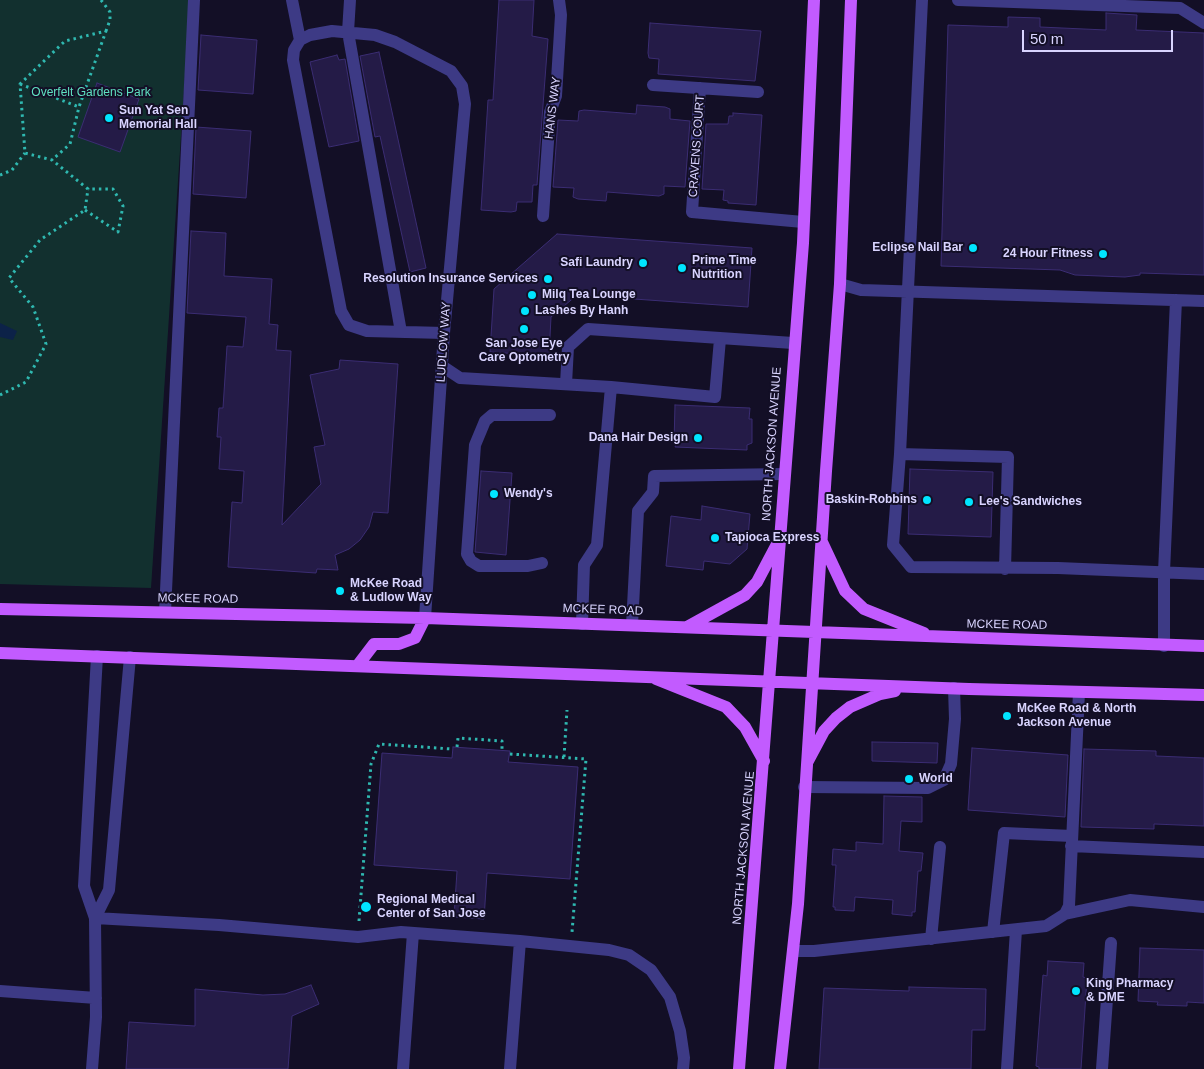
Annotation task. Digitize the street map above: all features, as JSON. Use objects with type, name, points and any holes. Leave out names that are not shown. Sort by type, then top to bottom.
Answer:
[{"type":"main road","name":"NORTH JACKSON AVENUE","points":[[739,1069],[764,761],[803,222],[814,0]]},
{"type":"main road","points":[[780,1069],[798,904],[804,787],[840,284],[853,3]]},
{"type":"main road","points":[[685,628],[745,596],[757,582],[779,539]]},
{"type":"main road","points":[[821,539],[845,591],[864,609],[938,638]]},
{"type":"main road","name":"MCKEE ROAD","points":[[0,609],[425,618],[772,630],[938,638],[1136,642],[1164,646],[1204,646]]},
{"type":"main road","points":[[358,665],[374,644],[399,644],[415,638],[425,618]]},
{"type":"main road","points":[[0,653],[925,687],[1204,695]]},
{"type":"main road","points":[[649,676],[726,707],[745,727],[764,761]]},
{"type":"main road","points":[[806,765],[824,730],[850,707],[880,694],[925,687]]},
{"type":"street","points":[[165,612],[194,0]]},
{"type":"street","points":[[292,0],[300,40]]},
{"type":"street","points":[[350,0],[348,32],[401,332]]},
{"type":"street","name":"HANS WAY","points":[[543,216],[550,112],[556,96],[561,15],[559,0]]},
{"type":"street","points":[[922,0],[900,454],[893,545],[911,567],[1204,574]]},
{"type":"street","points":[[958,0],[1180,8],[1204,23]]},
{"type":"street","points":[[348,32],[332,31],[310,35],[300,40],[294,50],[293,60],[341,312],[349,325],[367,331],[444,333]]},
{"type":"street","name":"LUDLOW WAY","points":[[348,32],[375,35],[395,42],[451,71],[462,86],[465,104],[444,333],[425,618]]},
{"type":"street","points":[[653,85],[758,92]]},
{"type":"street","name":"CRAVENS COURT","points":[[700,88],[692,212],[803,222]]},
{"type":"street","points":[[840,284],[861,290],[1204,300]]},
{"type":"street","points":[[1164,646],[1164,572],[1176,300]]},
{"type":"street","points":[[566,384],[568,348],[588,329],[794,343]]},
{"type":"street","points":[[442,366],[460,378],[612,387],[715,396],[720,338]]},
{"type":"street","points":[[582,624],[584,565],[597,545],[612,387]]},
{"type":"street","points":[[542,563],[528,566],[479,566],[470,561],[467,554],[475,445],[480,429],[492,415],[550,415]]},
{"type":"street","points":[[900,454],[1008,457],[1005,569]]},
{"type":"street","points":[[632,625],[638,511],[652,492],[654,476],[784,474]]},
{"type":"street","points":[[92,1069],[96,998],[95,918],[84,886],[97,656]]},
{"type":"street","points":[[95,918],[109,890],[130,657]]},
{"type":"street","points":[[804,787],[928,788],[944,780],[951,764],[955,719],[954,688]]},
{"type":"street","points":[[1064,914],[1069,906],[1080,692]]},
{"type":"street","points":[[993,932],[1004,833],[1071,841],[1204,852]]},
{"type":"street","points":[[932,939],[940,847]]},
{"type":"street","points":[[793,951],[814,951],[1046,926],[1064,914],[1130,900],[1204,906]]},
{"type":"street","points":[[95,918],[358,937],[413,933],[520,940],[609,950],[629,955],[651,970],[670,997],[680,1031],[684,1058],[683,1069]]},
{"type":"street","points":[[1007,1069],[1016,930]]},
{"type":"street","points":[[403,1069],[413,933]]},
{"type":"street","points":[[510,1069],[520,940]]},
{"type":"street","points":[[1102,1069],[1110,943]]},
{"type":"street","points":[[0,991],[96,998]]},
{"type":"path","points":[[52,160],[70,144],[79,107],[110,20],[110,12],[102,0]]},
{"type":"path","points":[[20,84],[65,41],[106,31]]},
{"type":"path","points":[[20,84],[79,107]]},
{"type":"path","points":[[0,175],[12,170],[25,153],[20,84]]},
{"type":"path","points":[[25,153],[52,160],[88,189],[113,189],[123,206],[118,232],[85,210]]},
{"type":"path","points":[[0,395],[26,382],[46,344],[33,307],[9,278],[40,240],[85,210],[88,189]]},
{"type":"path","points":[[564,758],[568,710]]},
{"type":"path","points":[[457,747],[458,738],[502,741],[502,750]]},
{"type":"path","points":[[358,927],[371,764],[378,744],[452,749]]},
{"type":"path","points":[[510,754],[586,759],[572,936]]},
{"type":"green space","name":"Overfelt Gardens Park","points":[[0,0],[190,0],[151,588],[0,584]]},
{"type":"water","points":[[0,323],[17,331],[13,340],[0,337]]},
{"type":"building","points":[[499,0],[534,0],[532,36],[548,39],[537,185],[533,185],[532,202],[517,202],[516,211],[511,212],[481,210],[488,100],[493,100]]},
{"type":"building","points":[[1106,13],[1137,15],[1136,30],[1204,33],[1204,275],[1140,273],[1140,275],[1125,277],[1075,275],[1060,270],[941,266],[948,25],[1008,27],[1008,17],[1040,18],[1040,27],[1106,30]]},
{"type":"building","points":[[650,23],[761,31],[755,81],[658,74],[659,59],[649,58],[648,53]]},
{"type":"building","points":[[201,35],[257,40],[253,94],[198,90]]},
{"type":"building","points":[[379,52],[426,268],[410,272],[380,136],[375,137],[360,56]]},
{"type":"building","points":[[337,55],[339,60],[345,59],[359,141],[329,147],[310,62]]},
{"type":"building","name":"Sun Yat Sen Memorial Hall","points":[[97,83],[139,99],[120,152],[78,137]]},
{"type":"building","points":[[637,105],[665,107],[670,109],[670,119],[690,121],[685,187],[664,186],[664,194],[659,196],[607,192],[606,201],[578,199],[573,197],[574,188],[553,187],[558,120],[578,121],[579,111],[584,110],[636,114]]},
{"type":"building","points":[[733,113],[762,115],[756,205],[728,203],[728,201],[723,200],[724,190],[702,189],[706,124],[728,124],[729,116],[733,116]]},
{"type":"building","points":[[196,127],[251,131],[246,198],[193,194]]},
{"type":"building","points":[[191,231],[226,233],[224,276],[272,279],[269,324],[278,325],[276,350],[291,351],[282,525],[321,484],[314,447],[325,445],[310,375],[339,369],[340,360],[398,364],[388,513],[373,512],[369,527],[360,540],[349,549],[335,555],[338,570],[317,569],[316,573],[228,567],[232,502],[242,503],[244,471],[219,469],[221,437],[217,437],[219,408],[223,408],[227,346],[243,347],[246,317],[187,313]]},
{"type":"building","points":[[557,234],[752,248],[748,307],[577,295],[551,317],[549,356],[490,352],[494,289]]},
{"type":"building","points":[[675,405],[750,408],[749,419],[752,419],[752,443],[747,445],[747,450],[675,447]]},
{"type":"building","points":[[910,469],[993,472],[991,537],[908,534]]},
{"type":"building","name":"Wendy's","points":[[481,471],[512,473],[506,555],[475,552]]},
{"type":"building","points":[[702,506],[750,514],[747,549],[730,564],[704,561],[703,570],[666,566],[671,516],[701,520]]},
{"type":"building","points":[[872,742],[938,743],[937,763],[872,761]]},
{"type":"building","points":[[453,747],[510,751],[508,762],[578,767],[570,879],[487,873],[484,919],[454,917],[457,871],[374,865],[382,753],[452,758]]},
{"type":"building","points":[[972,748],[1068,755],[1065,817],[968,810]]},
{"type":"building","points":[[1084,749],[1156,751],[1156,756],[1204,758],[1204,826],[1154,824],[1154,829],[1081,827]]},
{"type":"building","points":[[884,796],[922,797],[922,822],[901,821],[899,851],[923,853],[921,871],[918,871],[915,912],[912,912],[912,916],[892,914],[893,900],[855,897],[854,911],[835,910],[835,907],[833,907],[836,865],[832,865],[833,849],[856,851],[856,842],[883,844]]},
{"type":"building","points":[[1140,948],[1204,950],[1204,1003],[1187,1002],[1187,1006],[1157,1005],[1158,1002],[1138,1001]]},
{"type":"building","points":[[1048,961],[1084,963],[1083,977],[1087,978],[1081,1069],[1039,1069],[1036,1066],[1043,975],[1047,976]]},
{"type":"building","points":[[311,985],[319,1004],[292,1016],[288,1069],[126,1069],[129,1022],[195,1026],[195,989],[263,995],[285,994]]},
{"type":"building","points":[[909,987],[986,989],[985,1030],[972,1030],[971,1069],[819,1069],[824,988],[909,991]]},
{"type":"place","name":"Sun Yat Sen Memorial Hall","points":[[109,118]]},
{"type":"place","name":"Eclipse Nail Bar","points":[[973,248]]},
{"type":"place","name":"24 Hour Fitness","points":[[1103,254]]},
{"type":"place","name":"Safi Laundry","points":[[643,263]]},
{"type":"place","name":"Prime Time Nutrition","points":[[682,268]]},
{"type":"place","name":"Resolution Insurance Services","points":[[548,279]]},
{"type":"place","name":"Milq Tea Lounge","points":[[532,295]]},
{"type":"place","name":"Lashes By Hanh","points":[[525,311]]},
{"type":"place","name":"San Jose Eye Care Optometry","points":[[524,329]]},
{"type":"place","name":"Dana Hair Design","points":[[698,438]]},
{"type":"place","name":"Wendy's","points":[[494,494]]},
{"type":"place","name":"Baskin-Robbins","points":[[927,500]]},
{"type":"place","name":"Lee's Sandwiches","points":[[969,502]]},
{"type":"place","name":"Tapioca Express","points":[[715,538]]},
{"type":"place","name":"McKee Road & Ludlow Way","points":[[340,591]]},
{"type":"place","name":"McKee Road & North Jackson Avenue","points":[[1007,716]]},
{"type":"place","name":"World","points":[[909,779]]},
{"type":"place","name":"Regional Medical Center of San Jose","points":[[366,907]]},
{"type":"place","name":"King Pharmacy & DME","points":[[1076,991]]}]
